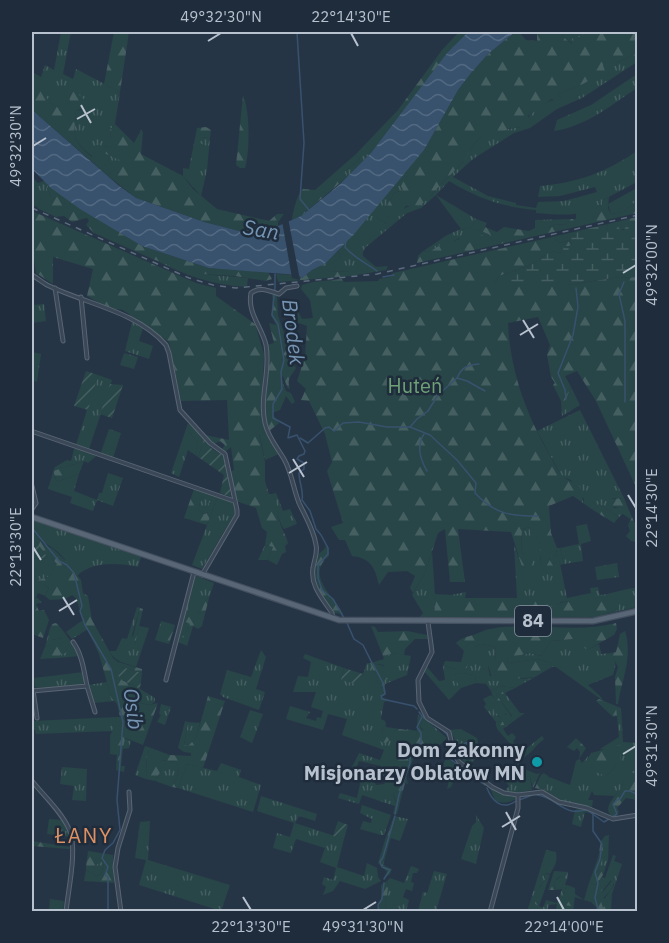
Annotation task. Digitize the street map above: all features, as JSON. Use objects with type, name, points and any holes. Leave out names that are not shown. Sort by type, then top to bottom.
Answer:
[{"type":"main road","name":"84","points":[[32,517],[333,618],[428,622],[593,621],[638,611]]},
{"type":"street","points":[[32,275],[55,288],[81,297],[104,309],[128,316],[166,345],[180,410],[210,443],[225,454],[237,510],[237,515],[202,574]]},
{"type":"street","points":[[297,286],[286,288],[277,294],[265,289],[255,290],[250,296],[252,312],[265,341],[267,356],[264,417],[272,443],[291,475],[314,538],[317,550],[313,582],[333,618]]},
{"type":"street","points":[[55,288],[63,341]]},
{"type":"street","points":[[81,297],[87,358]]},
{"type":"street","points":[[34,432],[234,501]]},
{"type":"street","points":[[32,486],[36,503],[32,509]]},
{"type":"street","points":[[166,680],[194,572]]},
{"type":"street","points":[[428,622],[432,652],[420,674],[419,702],[423,713],[449,732],[454,754],[459,762],[498,791],[518,795],[542,792],[559,802],[587,808],[611,818],[638,815]]},
{"type":"street","points":[[73,642],[83,666],[94,712]]},
{"type":"street","points":[[37,718],[32,691],[87,686]]},
{"type":"street","points":[[32,781],[66,823],[71,834],[72,848],[66,912]]},
{"type":"street","points":[[121,912],[115,867],[118,848],[130,810],[129,792]]},
{"type":"street","points":[[490,912],[518,808],[518,795]]},
{"type":"green space","points":[[61,32],[71,32],[63,74],[73,79],[76,69],[120,92],[115,124],[110,130],[112,147],[97,146],[96,149],[123,161],[108,176],[90,160],[92,156],[75,137],[76,111],[84,109],[69,94],[70,105],[67,108],[58,109],[34,88],[32,90],[32,72],[41,77],[45,65],[54,70]]},
{"type":"green space","points":[[114,32],[129,32],[120,92],[104,84]]},
{"type":"green space","points":[[459,32],[468,32],[447,53],[403,112],[398,110],[442,50]]},
{"type":"green space","points":[[515,32],[519,32],[526,40],[537,41],[537,32],[565,32],[562,36],[572,44],[572,38],[588,32],[637,32],[637,53],[616,63],[603,65],[605,71],[583,84],[558,94],[561,99],[555,102],[552,99],[528,116],[529,122],[521,127],[508,129],[500,135],[483,135],[474,144],[464,161],[421,205],[406,206],[399,215],[387,217],[390,220],[387,224],[376,217],[382,206],[387,206],[394,193],[403,190],[398,180],[424,150],[458,90],[488,54]]},
{"type":"green space","points":[[565,32],[588,32],[573,44],[562,36]]},
{"type":"green space","points":[[637,53],[637,62],[582,98],[557,109],[530,128],[514,133],[473,159],[453,177],[488,196],[516,203],[516,205],[536,208],[538,202],[564,201],[597,192],[595,187],[560,196],[538,197],[540,186],[591,175],[637,151],[637,182],[603,200],[602,205],[580,213],[569,214],[536,213],[536,210],[501,204],[480,197],[449,181],[421,208],[407,213],[365,248],[363,256],[376,267],[388,266],[386,270],[351,276],[351,272],[328,271],[327,266],[341,256],[338,251],[398,180],[403,190],[394,193],[387,206],[376,217],[387,224],[387,217],[430,196],[464,161],[474,144],[483,135],[499,135],[508,129],[521,127],[538,108],[561,99],[558,94],[583,84],[606,63],[616,63]]},
{"type":"green space","points":[[637,74],[637,88],[608,108],[577,125],[554,131],[557,120],[591,105]]},
{"type":"green space","points":[[41,88],[56,107],[70,105],[69,93],[72,91],[90,105],[76,111],[75,137],[80,146],[92,157],[90,160],[32,110],[32,90]]},
{"type":"green space","points":[[243,95],[247,111],[248,141],[245,168],[240,168],[236,165]]},
{"type":"green space","points":[[398,110],[403,112],[371,153],[347,177],[344,172],[360,159],[356,154]]},
{"type":"green space","points":[[115,124],[134,143],[141,130],[143,132],[141,154],[183,176],[193,189],[217,209],[269,221],[277,214],[284,214],[278,226],[269,230],[239,231],[204,222],[136,198],[108,176],[122,161],[95,149],[97,145],[111,147],[110,130]]},
{"type":"green space","points":[[206,127],[211,130],[210,138],[200,137],[200,143],[206,146],[205,149],[199,151],[194,159],[191,158],[197,128]]},
{"type":"green space","points":[[200,137],[210,138],[207,170],[201,196],[183,176],[183,168],[189,169],[191,158],[194,158],[200,143]]},
{"type":"green space","points":[[356,154],[360,159],[344,172],[347,177],[301,216],[292,220],[301,191],[303,189],[315,190]]},
{"type":"green space","points":[[32,177],[38,183],[44,181],[49,185],[47,189],[51,195],[42,197],[37,207],[32,205]]},
{"type":"green space","points":[[49,185],[81,209],[142,246],[209,268],[268,272],[272,279],[266,281],[201,274],[155,260],[94,233],[86,225],[89,221],[87,218],[72,222],[64,216],[56,217],[39,209],[37,207],[42,197],[51,195],[47,189]]},
{"type":"green space","points":[[637,188],[637,201],[623,212],[611,214],[608,204]]},
{"type":"green space","points":[[436,195],[476,219],[472,227],[462,230],[476,229],[494,236],[491,239],[468,244],[459,238],[431,251],[422,252],[447,235],[461,229]]},
{"type":"green space","points":[[609,197],[608,208],[611,214],[623,212],[637,201],[637,213],[417,263],[418,256],[422,252],[431,251],[451,238],[448,241],[453,242],[462,237],[468,244],[479,234],[491,239],[493,236],[476,229],[465,234],[462,230],[472,227],[476,219],[487,223],[485,227],[497,232],[504,227],[529,231],[535,228],[549,228],[556,224],[565,225],[571,219],[576,219],[576,213],[591,206],[602,205],[603,200]]},
{"type":"green space","points":[[32,211],[196,283],[216,288],[216,296],[255,324],[264,354],[262,415],[266,432],[259,434],[265,462],[265,481],[269,494],[272,494],[275,500],[288,543],[285,546],[286,552],[282,554],[277,565],[268,560],[273,547],[265,545],[267,532],[262,528],[256,508],[236,501],[230,472],[234,470],[231,447],[225,452],[222,449],[225,445],[220,441],[214,444],[205,435],[229,440],[227,400],[181,401],[169,342],[123,310],[108,308],[87,296],[93,269],[53,257],[53,284],[36,273],[32,246]]},
{"type":"green space","points":[[637,217],[637,222],[633,223],[631,228],[606,230],[608,224]]},
{"type":"green space","points":[[571,219],[565,225],[556,224],[549,228],[535,228],[535,220]]},
{"type":"green space","points":[[637,222],[637,277],[567,285],[494,285],[499,276],[531,265],[551,251],[562,253],[564,246],[572,244],[569,240],[560,243],[552,237],[608,224],[606,230],[618,228],[624,230],[628,223],[631,227]]},
{"type":"green space","name":"Huteń","points":[[552,237],[560,243],[569,240],[572,244],[562,253],[551,251],[531,265],[499,276],[494,285],[567,285],[637,277],[637,489],[596,401],[577,371],[565,376],[571,387],[565,401],[561,401],[551,377],[547,355],[550,345],[538,317],[508,323],[515,373],[532,420],[559,471],[565,478],[579,485],[581,489],[583,503],[573,496],[549,506],[551,533],[557,548],[560,548],[564,564],[560,565],[557,550],[555,555],[549,559],[555,569],[547,574],[544,571],[541,564],[540,543],[536,537],[533,538],[530,527],[522,529],[521,553],[530,554],[533,558],[532,565],[528,568],[522,567],[511,532],[458,529],[465,582],[450,582],[445,529],[438,533],[425,573],[413,593],[410,588],[415,576],[407,571],[388,572],[379,585],[371,565],[364,559],[352,556],[345,540],[339,540],[331,527],[343,523],[327,471],[332,462],[325,434],[309,401],[301,400],[306,389],[297,381],[305,357],[307,326],[299,323],[294,365],[296,368],[289,380],[290,388],[288,389],[283,376],[281,378],[286,391],[291,393],[295,402],[292,404],[286,396],[280,410],[272,413],[279,423],[268,432],[264,409],[267,345],[274,343],[269,323],[276,325],[271,315],[272,293],[277,295],[278,315],[287,342],[288,324],[292,318],[288,311],[292,301],[302,319],[313,318],[310,300],[301,289],[302,285],[342,279],[344,282],[378,281],[391,277],[393,273]]},
{"type":"green space","points":[[338,251],[341,256],[328,266],[328,271],[351,272],[351,276],[278,282],[276,274],[298,275],[302,278],[326,263]]},
{"type":"green space","points":[[155,260],[201,274],[248,278],[247,287],[200,279]]},
{"type":"green space","points":[[44,304],[46,321],[32,323],[32,305]]},
{"type":"green space","points":[[132,322],[143,328],[139,341],[153,346],[149,359],[125,351]]},
{"type":"green space","points":[[32,352],[41,354],[37,382],[32,380]]},
{"type":"green space","points":[[124,353],[138,357],[134,369],[120,365]]},
{"type":"green space","points":[[86,371],[98,375],[88,410],[74,406]]},
{"type":"green space","points":[[98,375],[112,380],[89,449],[76,445]]},
{"type":"green space","points":[[110,384],[123,385],[112,418],[100,414]]},
{"type":"green space","points":[[571,387],[580,405],[562,416],[561,401],[565,401]]},
{"type":"green space","points":[[580,410],[624,498],[612,498],[614,508],[628,508],[632,517],[630,519],[623,514],[619,517],[599,504],[593,510],[583,503],[584,499],[571,480],[562,477],[537,431]]},
{"type":"green space","points":[[188,423],[204,439],[198,457],[195,455],[198,442],[186,429]]},
{"type":"green space","points":[[109,429],[121,433],[113,458],[102,455],[101,452]]},
{"type":"green space","points":[[186,429],[198,442],[195,455],[188,450],[179,477],[171,473]]},
{"type":"green space","points":[[266,432],[279,454],[265,460],[259,433]]},
{"type":"green space","points":[[204,439],[211,448],[225,457],[231,497],[220,493],[224,475],[198,457]]},
{"type":"green space","points":[[77,448],[96,456],[88,463],[84,461],[53,471],[55,467],[67,460],[71,461],[74,449]]},
{"type":"green space","points":[[84,461],[79,474],[57,482],[53,471]]},
{"type":"green space","points":[[53,472],[57,482],[79,474],[74,491],[97,500],[93,511],[70,503],[72,497],[48,489]]},
{"type":"green space","points":[[108,473],[123,478],[113,506],[97,500],[99,493],[102,493]]},
{"type":"green space","points":[[194,489],[218,496],[207,525],[184,518]],"holes":[[[202,496],[212,500],[209,503],[208,512],[205,514],[198,510]]]},
{"type":"green space","points":[[276,493],[283,511],[290,509],[297,524],[284,529],[272,494]]},
{"type":"green space","points":[[202,496],[212,499],[208,512],[205,514],[198,510]]},
{"type":"green space","points":[[218,496],[233,502],[236,509],[202,569],[192,565]]},
{"type":"green space","points":[[624,498],[628,508],[613,506],[608,499]]},
{"type":"green space","points":[[599,504],[619,517],[614,523],[593,510]]},
{"type":"green space","points":[[632,517],[637,528],[637,542],[631,541],[626,536],[630,531],[628,525]]},
{"type":"green space","points":[[32,519],[141,557],[138,567],[106,564],[90,568],[77,576],[59,553],[37,536]]},
{"type":"green space","points":[[587,524],[591,541],[581,544],[583,561],[564,564],[560,548],[579,544],[576,526]]},
{"type":"green space","points":[[530,527],[540,543],[540,559],[544,571],[550,562],[549,559],[555,555],[557,549],[567,598],[591,593],[590,588],[598,587],[600,595],[637,588],[637,607],[602,615],[619,609],[604,599],[561,602],[552,608],[545,607],[542,600],[517,598],[514,545],[522,567],[533,558],[521,553],[522,529]]},
{"type":"green space","points":[[32,530],[44,545],[52,548],[69,564],[81,580],[83,593],[88,596],[92,620],[113,658],[118,662],[142,669],[142,673],[122,667],[122,680],[140,689],[140,703],[149,705],[158,703],[143,745],[125,738],[123,749],[117,755],[110,754],[110,736],[117,717],[120,717],[117,704],[111,697],[99,654],[83,620],[76,598],[72,595],[65,599],[50,600],[45,596],[49,588],[36,581],[50,576],[57,564],[48,558],[32,537]]},
{"type":"green space","points":[[32,536],[48,558],[32,559]]},
{"type":"green space","points":[[265,545],[273,547],[268,560],[258,560]]},
{"type":"green space","points":[[326,545],[329,556],[322,563],[320,578],[343,614],[334,613],[320,593],[314,579],[314,564]]},
{"type":"green space","points":[[432,552],[435,594],[451,595],[466,592],[465,599],[441,598],[434,614],[423,613],[412,595],[425,573]]},
{"type":"green space","points":[[51,558],[57,565],[50,576],[36,581],[32,578],[32,559]]},
{"type":"green space","points":[[617,563],[619,577],[597,580],[595,567]]},
{"type":"green space","points":[[194,575],[214,583],[197,623],[199,611],[187,630],[183,644],[177,642]]},
{"type":"green space","points":[[32,578],[49,588],[45,596],[38,593],[35,599],[32,597]]},
{"type":"green space","points":[[32,597],[42,602],[36,604],[39,611],[44,610],[49,620],[43,638],[32,634]]},
{"type":"green space","points":[[209,598],[202,626],[198,629],[193,626],[187,646],[183,644],[183,638],[190,624],[186,622],[189,603],[198,602],[198,619],[206,599]]},
{"type":"green space","points":[[441,598],[534,598],[543,600],[545,607],[564,602],[606,599],[619,601],[619,609],[598,617],[420,617],[423,613],[434,613],[436,601]]},
{"type":"green space","points":[[137,607],[140,608],[132,635],[135,644],[139,626],[149,628],[136,667],[117,660],[109,651],[116,651],[122,638],[127,639]]},
{"type":"green space","points":[[140,608],[143,609],[133,646],[131,645]]},
{"type":"green space","points":[[83,620],[88,629],[72,639],[66,632]]},
{"type":"green space","points":[[161,621],[175,625],[169,644],[155,640]]},
{"type":"green space","points":[[56,623],[61,628],[62,638],[53,640],[50,638],[50,628]]},
{"type":"green space","points":[[616,623],[617,629],[614,635],[589,649],[573,639],[551,641],[541,656],[530,653],[507,658],[508,663],[538,659],[550,663],[552,667],[535,677],[493,681],[488,665],[490,661],[495,661],[496,651],[494,646],[480,644],[475,647],[478,658],[468,658],[467,668],[455,669],[443,666],[445,661],[461,662],[464,651],[456,643],[458,641],[488,629],[521,626],[569,628]]},
{"type":"green space","points":[[371,626],[375,627],[378,632],[407,631],[427,635],[428,639],[415,639],[405,649],[404,655],[394,653],[383,656]]},
{"type":"green space","points":[[50,628],[53,640],[62,638],[59,634],[61,628],[79,656],[58,658],[60,654],[51,645],[45,647]]},
{"type":"green space","points":[[625,631],[628,650],[626,668],[618,704],[616,704],[615,677],[618,667],[611,653],[616,652],[620,634]]},
{"type":"green space","points":[[574,639],[589,649],[599,644],[601,654],[611,653],[614,659],[613,675],[588,685],[602,700],[556,667],[552,667],[550,663],[538,659],[508,663],[507,658],[513,656],[530,653],[541,656],[551,641]]},
{"type":"green space","points":[[480,644],[494,646],[496,651],[495,662],[488,666],[490,676],[523,679],[535,677],[515,688],[500,686],[491,691],[486,684],[476,683],[475,675],[461,673],[453,675],[461,688],[449,700],[424,671],[427,667],[439,681],[445,680],[443,666],[455,669],[468,658],[472,658],[475,647]]},
{"type":"green space","points":[[67,645],[72,648],[72,651],[61,654],[58,658],[40,659],[45,647]]},
{"type":"green space","points":[[261,650],[266,657],[256,689],[265,692],[259,710],[223,697],[220,694],[227,670],[251,677]]},
{"type":"green space","points":[[394,653],[411,656],[407,675],[385,684],[381,672],[384,665],[374,662]]},
{"type":"green space","points":[[305,654],[344,668],[341,680],[363,674],[367,663],[370,663],[383,693],[386,694],[382,697],[389,700],[384,702],[381,719],[386,725],[383,727],[382,736],[396,739],[402,746],[407,729],[417,731],[415,742],[404,754],[399,754],[406,768],[394,782],[395,800],[396,803],[400,802],[397,814],[393,814],[395,806],[362,795],[359,804],[338,798],[340,793],[357,798],[361,779],[376,785],[385,784],[381,777],[378,777],[381,766],[359,761],[355,771],[351,769],[359,753],[380,760],[384,750],[342,735],[347,719],[328,714],[323,730],[286,719],[290,706],[310,712],[306,718],[316,721],[317,717],[321,718],[323,711],[311,707],[316,692],[293,692],[298,676],[308,677],[311,662],[303,658]]},
{"type":"green space","points":[[374,662],[388,667],[381,672],[388,679],[384,680],[386,694],[383,694],[370,663]]},
{"type":"green space","points":[[122,667],[142,673],[140,689],[122,680],[116,673]]},
{"type":"green space","points":[[344,668],[363,674],[359,685],[341,680]]},
{"type":"green space","points":[[84,672],[85,681],[82,685],[35,687],[34,678]]},
{"type":"green space","points":[[461,673],[475,675],[476,683],[461,688],[452,675]]},
{"type":"green space","points":[[107,682],[111,697],[115,701],[93,703],[88,685]]},
{"type":"green space","points":[[500,686],[515,688],[503,694],[496,694],[514,720],[496,726],[496,722],[502,719],[493,710],[500,710],[503,715],[506,715],[503,708],[493,698],[491,691]]},
{"type":"green space","points":[[140,689],[155,698],[155,702],[150,705],[140,703]]},
{"type":"green space","points":[[505,693],[520,713],[525,713],[503,729],[508,736],[512,733],[516,737],[513,742],[524,748],[518,753],[496,726],[504,725],[512,716],[496,694]]},
{"type":"green space","points":[[491,695],[505,710],[505,716],[497,715],[502,721],[496,722],[484,707],[486,704],[483,699]]},
{"type":"green space","points":[[208,696],[225,701],[203,768],[187,764],[178,788],[172,787],[178,774],[176,762],[161,760],[161,771],[155,781],[146,779],[147,754],[151,748],[170,755],[191,756],[191,753],[178,748],[185,721],[188,722],[184,745],[188,746],[196,738]]},
{"type":"green space","points":[[599,699],[616,706],[617,716],[613,717],[596,701]]},
{"type":"green space","points":[[161,704],[171,707],[165,725],[157,722],[161,715],[159,714]]},
{"type":"green space","points":[[616,706],[621,708],[623,742],[637,743],[638,772],[626,778],[621,790],[614,796],[594,795],[592,791],[588,800],[593,800],[592,807],[565,802],[544,790],[549,777],[570,785],[576,761],[579,759],[582,763],[588,756],[587,760],[595,770],[606,776],[612,771],[616,764],[605,750],[600,749],[619,737]]},
{"type":"green space","points":[[250,710],[263,714],[252,743],[240,737]]},
{"type":"green space","points":[[418,715],[426,722],[422,722],[420,727],[422,730],[427,728],[430,730],[426,737],[431,743],[427,752],[420,749],[415,755],[406,775],[408,784],[405,783],[400,802],[396,803],[393,792],[388,788],[394,784],[398,772],[404,773],[406,768],[392,757],[404,753],[413,744]]},
{"type":"green space","points":[[117,717],[113,731],[36,734],[35,730],[32,730],[32,721]]},
{"type":"green space","points":[[424,718],[447,738],[430,754],[427,752],[431,743],[420,727],[422,722],[426,721]]},
{"type":"green space","points":[[188,722],[200,723],[196,738],[188,746],[184,746]]},
{"type":"green space","points":[[386,725],[386,727],[413,731],[413,734],[402,746],[396,739],[390,739],[386,743],[381,742],[383,727]]},
{"type":"green space","points":[[461,729],[477,738],[478,752],[471,764],[484,773],[480,775],[458,757],[450,730]]},
{"type":"green space","points":[[542,736],[544,739],[518,761],[516,757]]},
{"type":"green space","points":[[124,738],[131,741],[129,748],[123,749]]},
{"type":"green space","points":[[576,738],[586,748],[579,759],[580,752],[577,748],[574,751],[567,747]]},
{"type":"green space","points":[[620,745],[620,764],[616,764],[606,776],[587,769],[587,760],[591,753]]},
{"type":"green space","points":[[145,746],[151,748],[147,754],[146,779],[135,775]]},
{"type":"green space","points":[[123,749],[121,766],[125,766],[124,772],[116,770],[117,755]]},
{"type":"green space","points":[[161,760],[176,762],[178,774],[172,787],[155,781],[161,771]]},
{"type":"green space","points":[[445,760],[450,760],[460,768],[451,787],[447,789],[451,773],[443,766]]},
{"type":"green space","points":[[221,763],[241,770],[239,777],[261,785],[253,812],[178,788],[187,764],[217,771]]},
{"type":"green space","points":[[519,763],[519,767],[540,773],[533,788],[530,777],[513,773],[504,780],[496,776]]},
{"type":"green space","points":[[62,767],[87,769],[86,801],[72,800],[74,786],[60,784]]},
{"type":"green space","points":[[513,772],[530,777],[532,790],[517,793],[504,792],[509,786],[504,780]]},
{"type":"green space","points":[[637,772],[637,800],[626,798],[617,808],[619,812],[615,818],[609,812],[609,805],[626,778]]},
{"type":"green space","points":[[544,773],[549,777],[544,790],[535,788],[541,775]]},
{"type":"green space","points":[[487,786],[516,799],[506,802],[495,800]]},
{"type":"green space","points":[[261,796],[317,814],[315,821],[299,816],[295,823],[344,839],[337,867],[364,876],[367,863],[377,868],[381,881],[365,889],[340,881],[333,891],[323,895],[326,887],[322,884],[324,877],[333,880],[336,868],[320,862],[325,848],[296,839],[291,853],[273,848],[277,833],[290,837],[294,823],[257,811]]},
{"type":"green space","points":[[362,805],[391,815],[384,835],[360,829],[363,821],[371,823],[372,819],[360,813]]},
{"type":"green space","points":[[581,808],[589,810],[589,813],[585,812],[581,827],[572,824],[575,810]]},
{"type":"green space","points":[[476,815],[484,828],[476,864],[461,859],[472,826],[476,822]]},
{"type":"green space","points":[[394,816],[408,819],[400,841],[391,838],[385,840]]},
{"type":"green space","points":[[49,819],[61,820],[70,837],[47,834]]},
{"type":"green space","points":[[150,821],[148,860],[230,885],[221,911],[139,885],[146,860],[135,858],[140,822]]},
{"type":"green space","points":[[338,821],[348,825],[344,839],[333,836]]},
{"type":"green space","points":[[609,835],[608,860],[603,875],[598,874],[603,854],[601,841]]},
{"type":"green space","points":[[385,840],[390,840],[383,865],[392,869],[390,874],[383,879],[387,872],[378,863]]},
{"type":"green space","points":[[32,841],[70,847],[69,849],[32,846]]},
{"type":"green space","points":[[601,841],[604,853],[598,873],[602,872],[603,875],[596,885],[589,883]]},
{"type":"green space","points":[[546,850],[556,852],[556,862],[550,874],[544,873],[545,880],[540,886],[535,904],[543,908],[546,900],[557,903],[562,889],[554,890],[555,881],[561,876],[567,879],[563,894],[573,900],[575,897],[573,911],[556,909],[557,904],[549,905],[547,911],[527,912]]},
{"type":"green space","points":[[88,851],[113,855],[114,883],[84,881],[86,870],[96,876],[101,874],[104,864],[101,862],[93,867],[86,867]]},
{"type":"green space","points":[[613,855],[616,856],[614,861],[622,864],[612,894],[603,909],[600,905],[601,899],[605,898],[614,885],[611,880],[601,893],[601,886],[591,902],[584,900],[589,883],[596,885],[602,877],[605,878]]},
{"type":"green space","points":[[101,861],[104,864],[101,874],[96,876],[86,870],[86,867],[93,867]]},
{"type":"green space","points":[[411,866],[419,869],[417,873],[413,873],[412,891],[406,889],[403,897],[409,900],[406,911],[385,912],[387,881],[390,878],[404,883]]},
{"type":"green space","points":[[434,871],[447,874],[436,911],[418,911],[423,892],[427,893]]},
{"type":"green space","points":[[554,871],[568,872],[567,879],[561,876],[557,878],[554,890],[548,890]]},
{"type":"green space","points":[[544,873],[550,875],[539,906],[535,904],[535,901],[545,880]]},
{"type":"green space","points":[[614,878],[612,888],[601,901],[603,908],[612,894],[611,911],[596,911],[596,907],[591,902],[597,886],[601,886],[602,893]]},
{"type":"green space","points":[[387,881],[385,911],[376,911],[381,899],[381,885]]},
{"type":"green space","points":[[567,885],[575,888],[575,894],[584,900],[575,897],[571,906],[564,905],[561,900]]},
{"type":"green space","points":[[50,899],[64,901],[63,911],[49,911]]},
{"type":"water","points":[[468,32],[515,32],[488,54],[471,73],[458,90],[424,150],[355,233],[326,263],[302,278],[298,275],[209,268],[142,246],[80,209],[51,188],[32,169],[32,110],[136,198],[204,222],[239,231],[269,230],[301,216],[339,185],[371,153],[447,53]]},
{"type":"water","points":[[464,742],[470,742],[474,749],[470,756],[464,756],[460,752],[460,746]]},
{"type":"pier","points":[[288,218],[300,280],[292,278],[282,221]]},
{"type":"waterway","points":[[297,32],[304,143],[300,199],[309,210]]},
{"type":"waterway","points":[[346,241],[345,247],[348,251],[377,271]]},
{"type":"waterway","name":"Brodek","points":[[275,274],[272,315],[278,324],[284,360],[281,372],[282,389],[273,404],[273,418],[290,427],[288,438],[297,435],[305,451],[297,459],[304,463],[304,469],[299,473],[302,500],[328,548],[328,554],[318,565],[318,578],[322,590],[333,599],[344,618]]},
{"type":"waterway","points":[[383,277],[394,275]]},
{"type":"waterway","points":[[624,282],[619,294],[625,321],[625,402]]},
{"type":"waterway","points":[[566,399],[558,373],[573,335],[578,307],[576,288]]},
{"type":"waterway","points":[[457,378],[465,367],[479,364]]},
{"type":"waterway","points":[[410,427],[428,411],[438,395],[457,378],[485,391]]},
{"type":"waterway","points":[[300,438],[308,443],[325,428],[329,427],[334,431],[343,423],[359,422],[387,427],[410,427],[430,435],[457,460],[476,483],[475,493],[496,510],[511,514],[538,516]]},
{"type":"waterway","points":[[424,434],[420,443],[420,452],[427,471]]},
{"type":"waterway","name":"Osib","points":[[32,528],[59,561],[67,565],[74,573],[82,606],[80,611],[85,625],[111,669],[123,722],[117,800],[120,830],[113,843],[105,850],[102,858],[108,867],[105,875],[108,877],[108,912]]},
{"type":"waterway","name":"Brodek","points":[[347,623],[354,639],[363,645],[372,663]]},
{"type":"waterway","name":"Brodek","points":[[373,664],[383,683],[385,694],[381,696],[382,699],[414,706],[417,709]]},
{"type":"waterway","name":"Brodek","points":[[419,712],[448,736]]},
{"type":"waterway","points":[[395,814],[410,758],[414,755],[414,746],[421,742],[421,733],[417,727],[422,717]]},
{"type":"waterway","name":"Brodek","points":[[451,747],[450,759],[461,767]]},
{"type":"waterway","name":"Brodek","points":[[462,769],[485,785]]},
{"type":"waterway","name":"Brodek","points":[[487,788],[492,797],[502,805],[516,801]]},
{"type":"waterway","name":"Brodek","points":[[537,795],[572,811],[587,810],[604,822],[617,814],[613,804],[625,791],[638,795]]},
{"type":"waterway","name":"Brodek","points":[[519,800],[535,794]]},
{"type":"waterway","points":[[593,813],[593,831],[602,844],[595,872],[598,883],[595,898],[599,912]]},
{"type":"waterway","points":[[384,879],[390,870],[382,867],[380,862],[395,816]]},
{"type":"waterway","points":[[379,912],[378,905],[382,899],[384,883]]},
{"type":"railway","points":[[32,208],[189,278],[213,285],[236,288],[377,274],[638,215]]},
{"type":"place","name":"Dom Zakonny Misjonarzy Oblatów MN","points":[[537,762]]},
{"type":"district","name":"ŁANY","points":[[84,836]]},
{"type":"water label","name":"San","points":[[261,230]]}]
